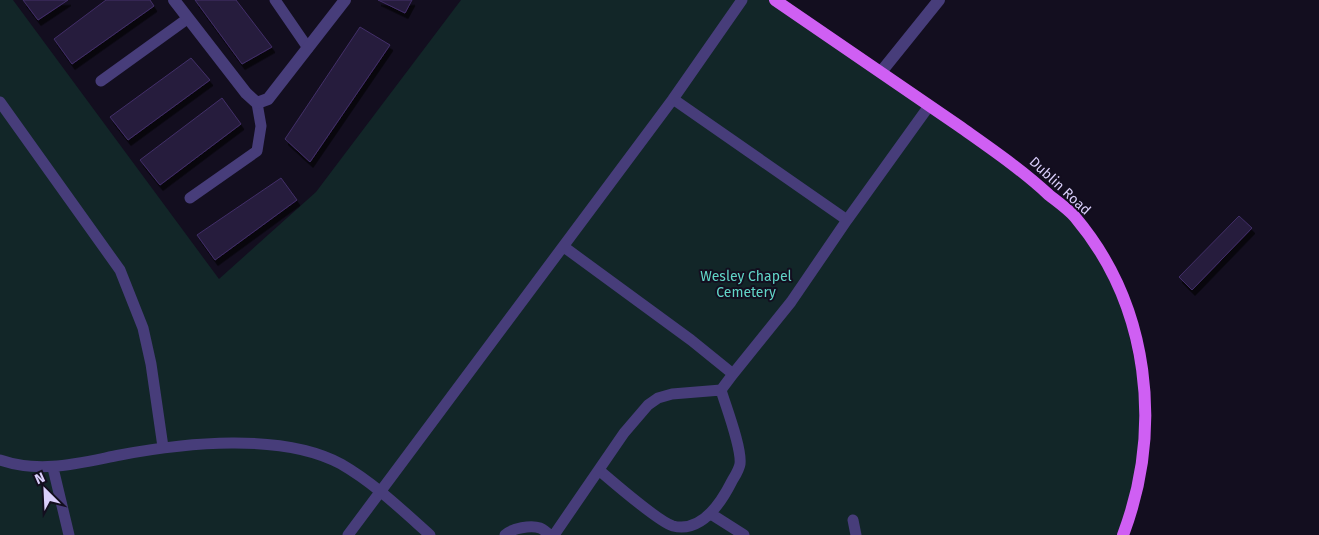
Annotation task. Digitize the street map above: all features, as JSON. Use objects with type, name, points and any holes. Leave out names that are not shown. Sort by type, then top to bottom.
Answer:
[{"type":"main road","name":"Dublin Road","points":[[775,0],[1018,167],[1074,216],[1100,252],[1120,292],[1131,320],[1143,374],[1146,415],[1142,472],[1123,535]]},
{"type":"street","points":[[174,0],[246,93],[257,103],[268,99],[345,0]]},
{"type":"street","points":[[881,72],[938,0]]},
{"type":"lane","points":[[275,0],[308,48]]},
{"type":"lane","points":[[348,535],[673,99],[742,0]]},
{"type":"lane","points":[[101,81],[187,19]]},
{"type":"lane","points":[[673,99],[847,220]]},
{"type":"lane","points":[[0,102],[120,270],[142,328],[151,364],[163,447]]},
{"type":"lane","points":[[190,198],[257,151],[261,126],[257,103]]},
{"type":"lane","points":[[505,535],[508,532],[527,527],[540,528],[552,535],[600,471],[642,410],[658,398],[721,390],[792,302],[847,220],[929,106]]},
{"type":"lane","points":[[564,247],[691,340],[733,374]]},
{"type":"lane","points":[[600,471],[672,526],[692,526],[711,514],[740,465],[740,453],[721,390]]},
{"type":"lane","points":[[0,460],[53,468],[163,447],[219,443],[303,450],[340,464],[380,491],[430,535]]},
{"type":"lane","points":[[53,468],[69,535]]},
{"type":"lane","points":[[711,514],[744,535]]},
{"type":"lane","points":[[853,520],[856,535]]},
{"type":"green space","name":"Wesley Chapel Cemetery","points":[[0,0],[13,0],[219,279],[316,192],[461,0],[775,0],[1074,216],[1120,292],[1146,415],[1123,535],[0,535]]},
{"type":"building","points":[[23,0],[68,0],[38,20]]},
{"type":"building","points":[[106,0],[150,0],[154,6],[72,64],[54,39]]},
{"type":"building","points":[[195,0],[236,0],[272,47],[242,64]]},
{"type":"building","points":[[378,0],[412,0],[405,13]]},
{"type":"building","points":[[360,27],[390,45],[310,162],[285,139]]},
{"type":"building","points":[[191,58],[210,80],[128,140],[110,117]]},
{"type":"building","points":[[222,98],[241,124],[160,185],[140,160]]},
{"type":"building","points":[[281,178],[297,200],[215,260],[197,235]]},
{"type":"building","points":[[1239,216],[1252,228],[1192,290],[1179,277]]}]
